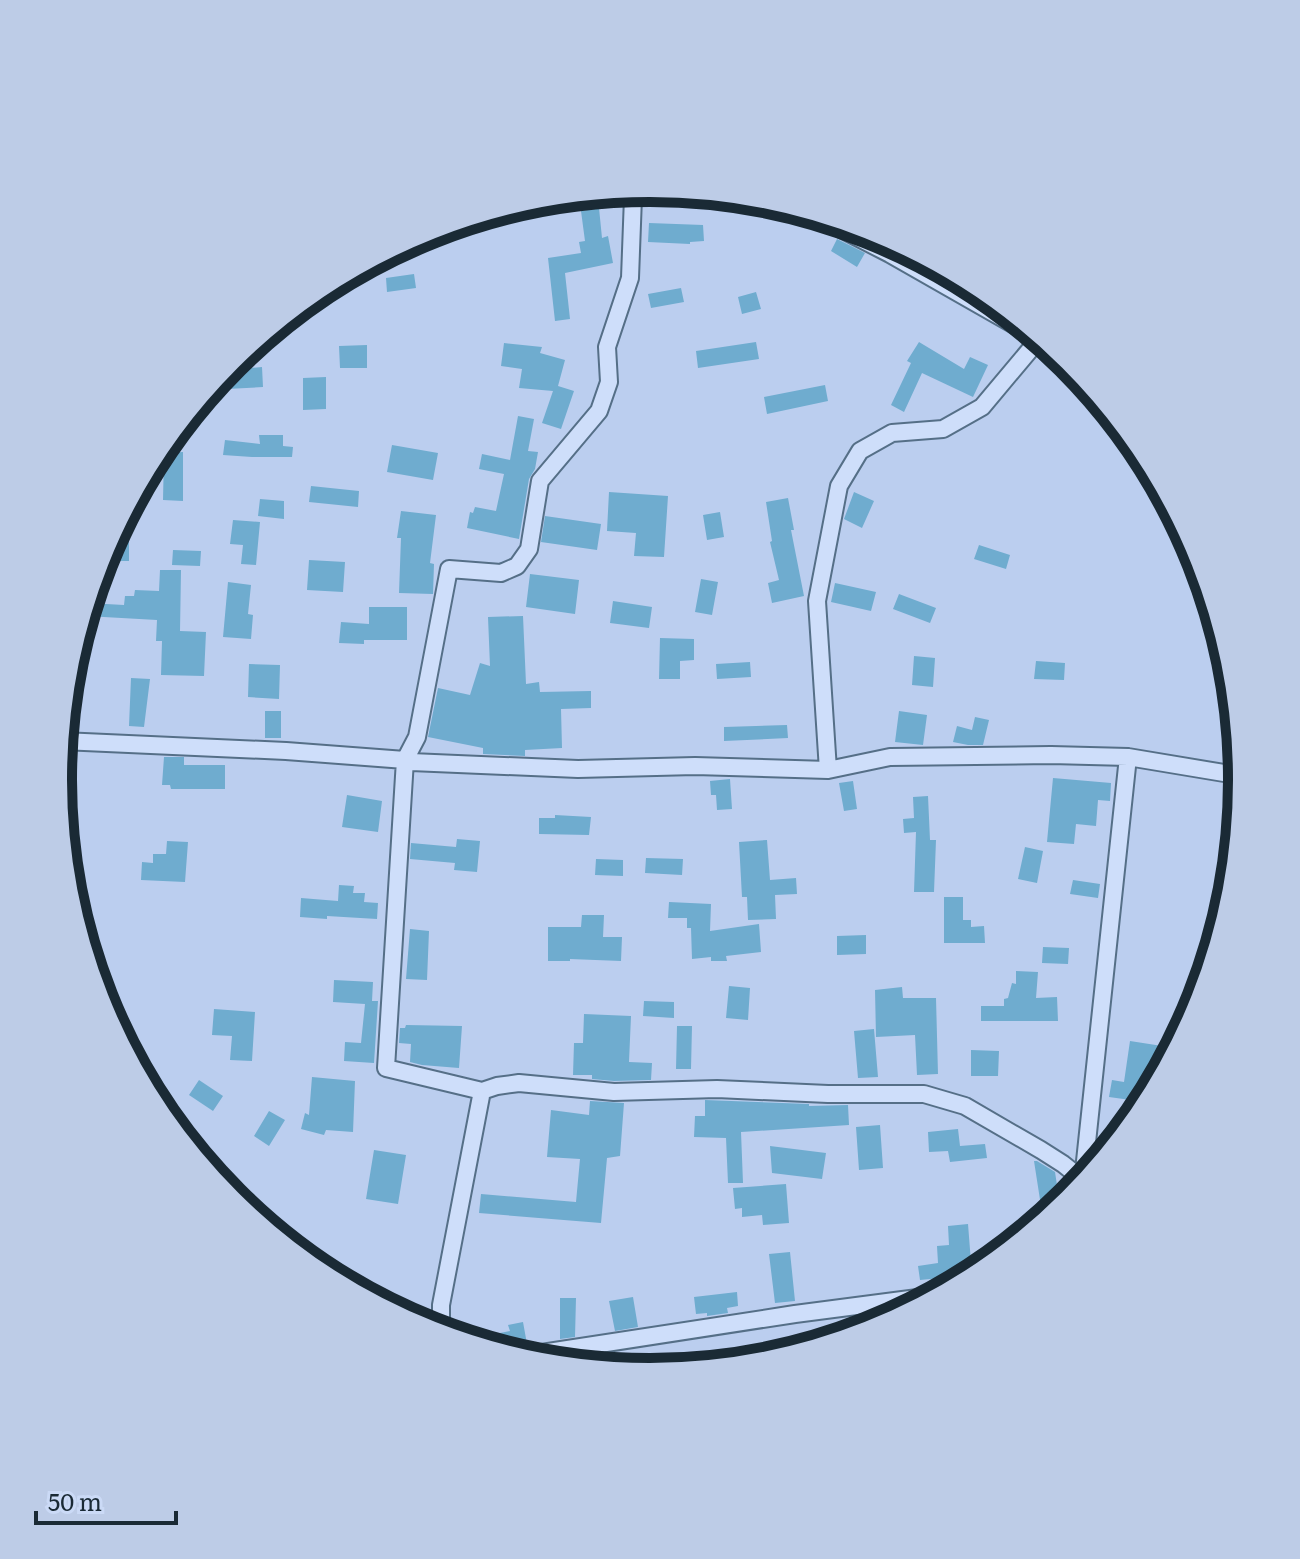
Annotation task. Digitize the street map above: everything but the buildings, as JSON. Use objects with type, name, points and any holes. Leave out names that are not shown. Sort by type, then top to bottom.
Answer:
[{"type":"street","points":[[633,202],[630,278],[607,347],[609,382],[599,411],[540,481],[529,549],[517,566],[501,573],[449,569],[417,737],[405,760],[386,1068],[482,1091],[519,1083],[614,1092],[717,1089],[924,1094],[965,1106],[1074,1173]]},
{"type":"street","points":[[884,251],[980,305]]},
{"type":"street","points":[[828,770],[817,601],[839,486],[860,451],[892,433],[943,429],[982,407],[1033,347]]},
{"type":"street","points":[[73,741],[578,769],[695,766],[828,770],[890,757],[1128,757],[1228,774]]},
{"type":"street","points":[[1085,1161],[1128,757]]},
{"type":"street","points":[[441,1318],[482,1091]]},
{"type":"street","points":[[560,1350],[901,1300]]}]
